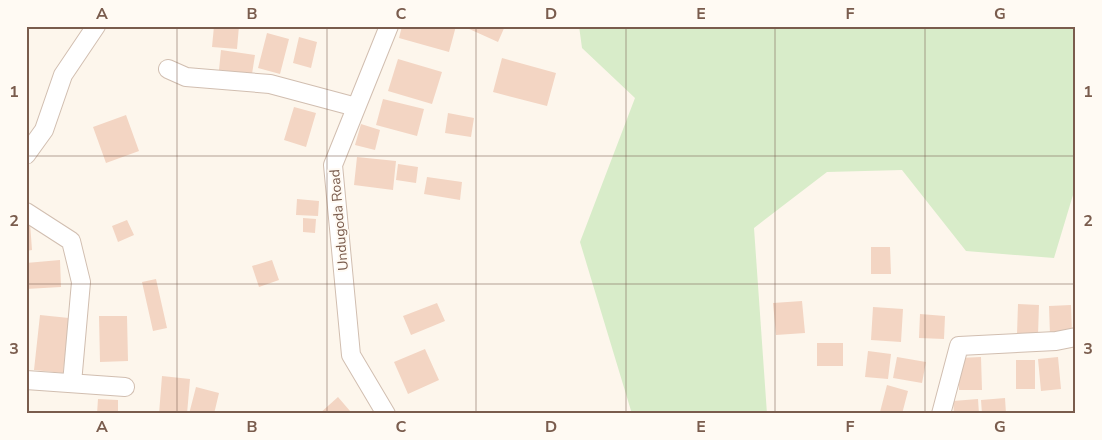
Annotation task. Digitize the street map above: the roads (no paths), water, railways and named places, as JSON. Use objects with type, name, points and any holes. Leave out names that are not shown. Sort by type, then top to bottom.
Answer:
[{"type":"street","points":[[26,155],[44,130],[63,75],[96,26]]},
{"type":"street","name":"Undugoda Road","points":[[386,414],[351,355],[333,165],[389,26]]},
{"type":"street","points":[[168,68],[186,77],[270,84],[356,107]]},
{"type":"street","points":[[26,212],[71,241],[82,282],[72,384]]},
{"type":"street","points":[[941,414],[960,346],[1056,341],[1076,337]]},
{"type":"street","points":[[26,380],[125,387]]}]
